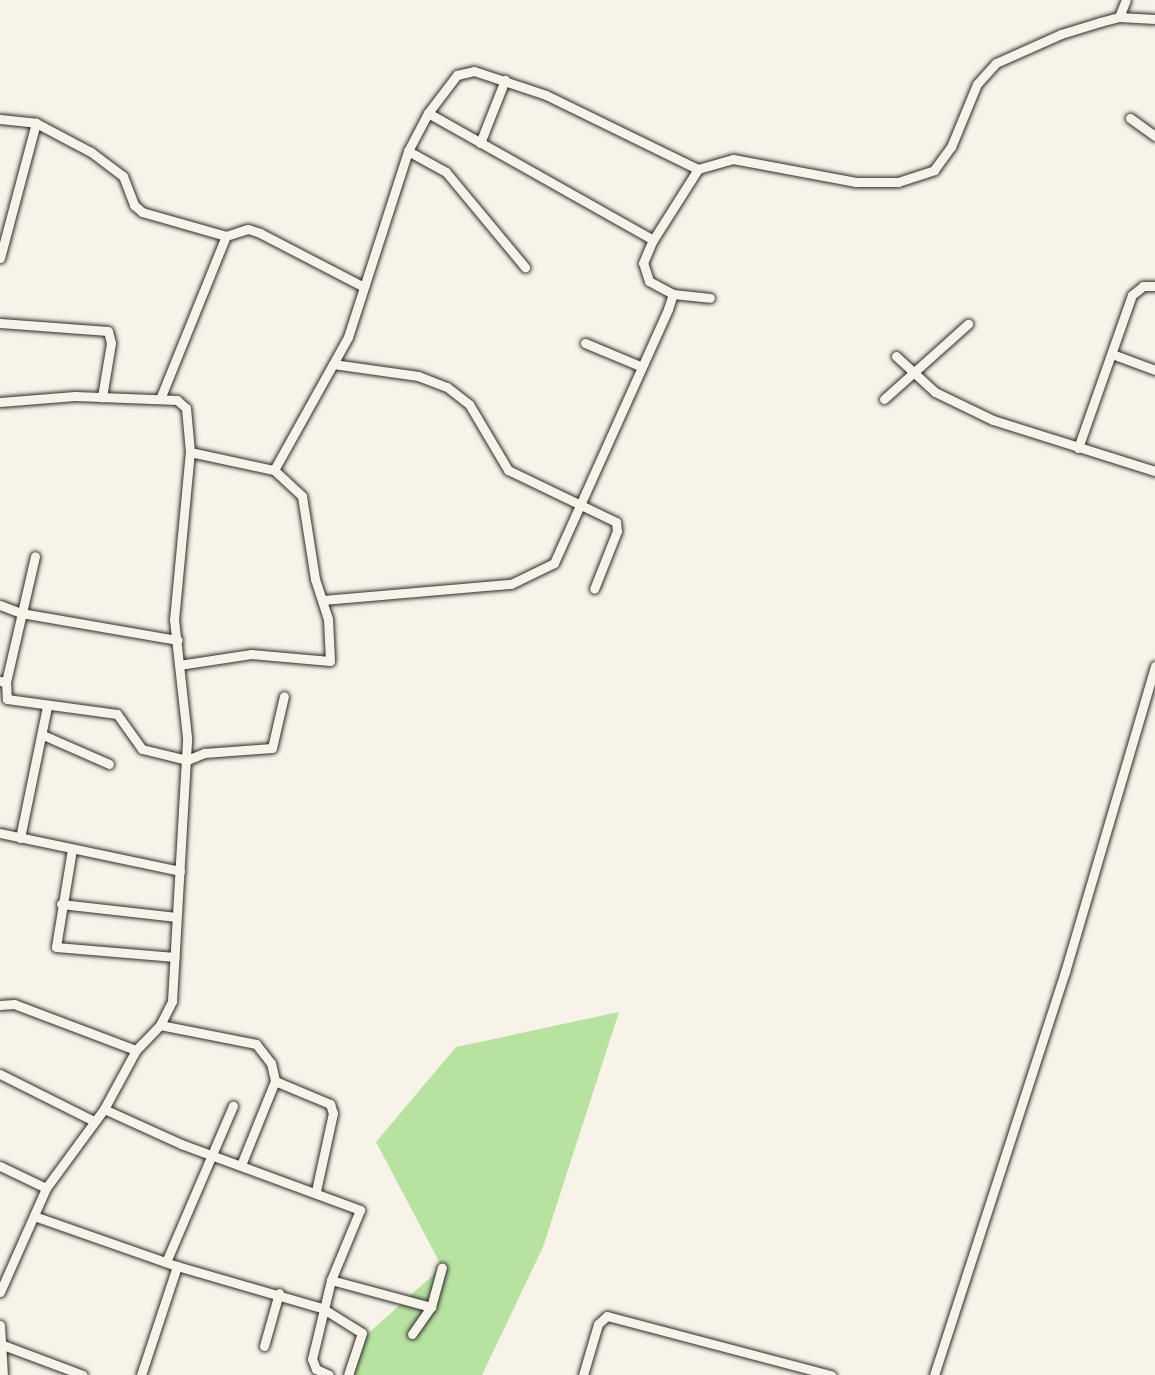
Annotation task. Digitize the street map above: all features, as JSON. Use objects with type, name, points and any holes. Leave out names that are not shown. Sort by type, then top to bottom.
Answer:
[{"type":"street","points":[[1119,17],[1126,0]]},
{"type":"street","points":[[710,298],[674,294],[645,276],[644,263],[653,240],[699,169],[733,159],[856,182],[898,182],[924,174],[934,170],[951,147],[977,84],[996,63],[1061,34],[1119,17],[1155,19]]},
{"type":"street","points":[[274,470],[348,337],[408,151],[428,113],[460,73],[474,71],[505,80],[640,138],[699,169]]},
{"type":"street","points":[[480,143],[505,80]]},
{"type":"street","points":[[428,113],[653,240]]},
{"type":"street","points":[[1130,118],[1155,136]]},
{"type":"street","points":[[0,119],[36,123],[91,152],[123,176],[134,206],[142,212],[226,236],[248,229],[260,232],[364,287]]},
{"type":"street","points":[[0,256],[36,123]]},
{"type":"street","points":[[408,151],[446,172],[525,267]]},
{"type":"street","points":[[160,399],[226,236]]},
{"type":"street","points":[[1078,448],[1132,295],[1143,286],[1155,286]]},
{"type":"street","points":[[323,600],[511,584],[554,563],[582,507],[640,366],[674,294]]},
{"type":"street","points":[[0,323],[108,331],[111,343],[102,397]]},
{"type":"street","points":[[884,399],[968,324]]},
{"type":"street","points":[[585,343],[640,366]]},
{"type":"street","points":[[1112,354],[1155,370]]},
{"type":"street","points":[[896,356],[935,392],[983,415],[1078,448],[1155,471]]},
{"type":"street","points":[[333,364],[418,376],[447,387],[469,404],[508,471],[618,525],[594,589]]},
{"type":"street","points":[[0,402],[102,397],[160,399],[184,404],[190,452],[174,620],[185,705],[187,760],[171,1001],[160,1025],[136,1050],[104,1109],[46,1188],[0,1292]]},
{"type":"street","points":[[179,665],[250,654],[327,663],[328,619],[315,579],[302,496],[274,470],[190,452]]},
{"type":"street","points":[[35,556],[3,681],[7,699],[47,707],[117,714],[142,749],[187,760],[204,753],[272,748],[284,696]]},
{"type":"street","points":[[0,605],[21,613],[178,640]]},
{"type":"street","points":[[934,1375],[1065,972],[1155,666]]},
{"type":"street","points":[[20,838],[47,707]]},
{"type":"street","points":[[43,735],[109,764]]},
{"type":"street","points":[[0,833],[180,871]]},
{"type":"street","points":[[72,849],[61,904],[57,948],[175,957]]},
{"type":"street","points":[[61,904],[176,917]]},
{"type":"street","points":[[0,1005],[14,1004],[136,1050]]},
{"type":"street","points":[[160,1025],[256,1044],[271,1063],[274,1081],[241,1165]]},
{"type":"street","points":[[0,1074],[94,1121]]},
{"type":"street","points":[[274,1081],[314,1096],[333,1108],[316,1191]]},
{"type":"street","points":[[166,1262],[214,1156],[232,1106]]},
{"type":"street","points":[[104,1109],[214,1156],[316,1191],[360,1210],[322,1308],[312,1359],[316,1369],[329,1375]]},
{"type":"street","points":[[0,1166],[46,1188]]},
{"type":"street","points":[[34,1216],[177,1266],[279,1293],[322,1308],[362,1333],[348,1375]]},
{"type":"street","points":[[141,1375],[177,1266]]},
{"type":"street","points":[[412,1334],[431,1307],[442,1267]]},
{"type":"street","points":[[331,1281],[431,1307]]},
{"type":"street","points":[[264,1346],[279,1293]]},
{"type":"street","points":[[583,1375],[598,1324],[607,1316],[831,1375]]},
{"type":"street","points":[[0,1325],[3,1375]]},
{"type":"street","points":[[3,1345],[83,1375]]},
{"type":"green space","points":[[619,1012],[543,1247],[482,1375],[346,1375],[362,1339],[442,1267],[376,1142],[456,1047]]}]
